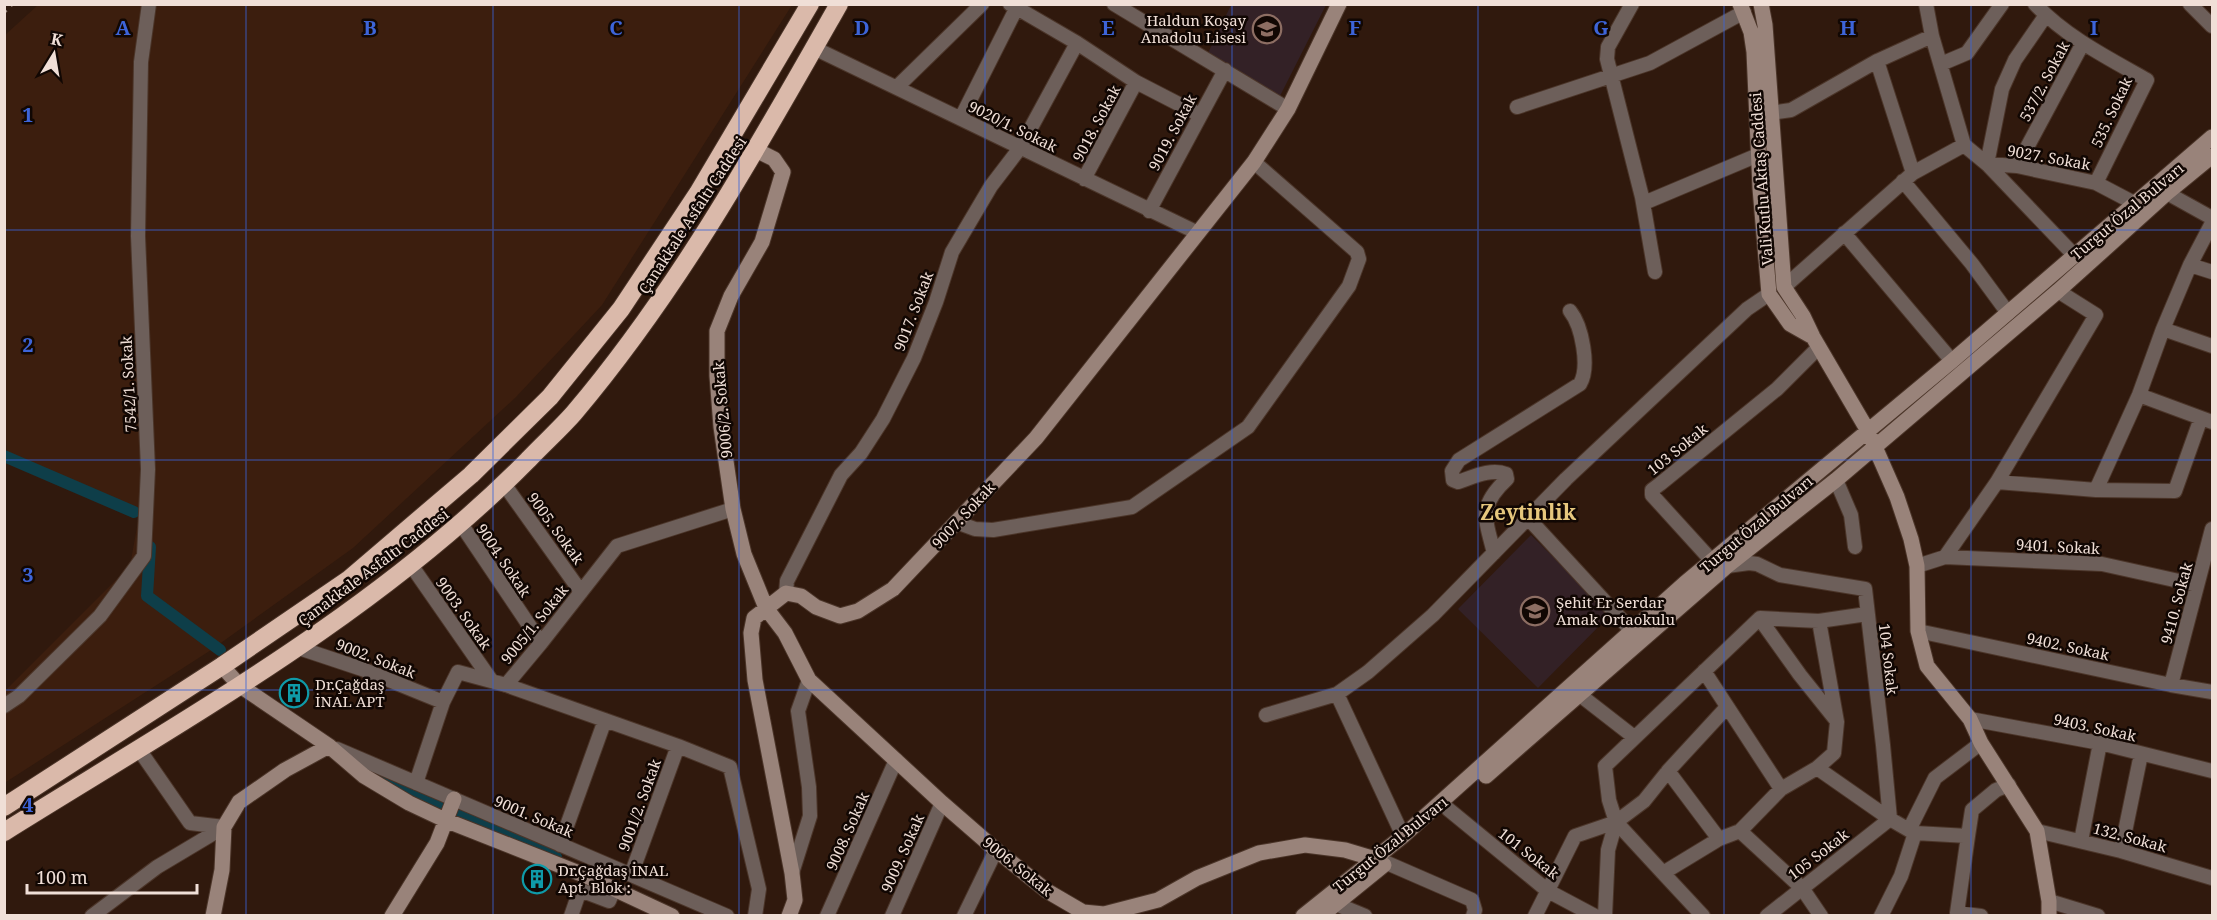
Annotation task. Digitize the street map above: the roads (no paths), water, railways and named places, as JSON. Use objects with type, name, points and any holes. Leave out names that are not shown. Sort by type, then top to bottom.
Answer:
[{"type":"highway","name":"Çanakkale Asfaltı Caddesi","points":[[4,807],[222,666],[348,580],[471,475],[550,397],[628,299],[698,193],[810,4]]},
{"type":"highway","name":"Çanakkale Asfaltı Caddesi","points":[[4,832],[296,647],[411,565],[504,484],[573,414],[645,321],[756,150],[839,4]]},
{"type":"street","name":"7542/1. Sokak","points":[[4,706],[19,696],[100,615],[144,556],[148,469],[138,236],[141,62],[149,4]]},
{"type":"street","points":[[897,87],[982,4]]},
{"type":"street","points":[[1114,4],[1288,109]]},
{"type":"street","name":"9007. Sokak","points":[[786,593],[801,596],[816,608],[840,616],[858,611],[893,589],[1036,438],[1254,162],[1288,109],[1339,4]]},
{"type":"street","points":[[1632,4],[1608,47],[1607,59],[1644,203],[1655,272]]},
{"type":"street","points":[[1517,106],[1650,63],[1742,8],[1760,4]]},
{"type":"street","name":"Vali Kutlu Aktaş Caddesi","points":[[1760,4],[1765,25],[1784,287],[1803,315],[1871,438],[1897,497],[1917,566],[1918,631],[1926,666],[1970,719],[1981,743],[2037,831],[2049,908]]},
{"type":"street","points":[[1926,4],[1932,36],[1964,145],[1988,164],[2074,256]]},
{"type":"street","points":[[1941,64],[1967,53],[2002,4]]},
{"type":"street","name":"535. Sokak","points":[[2035,4],[2083,43],[2147,80],[2096,183]]},
{"type":"street","points":[[2190,4],[2212,26]]},
{"type":"street","points":[[961,118],[1013,7],[1077,43],[1136,82],[1200,115]]},
{"type":"street","name":"Vali Kutlu Aktaş Caddesi","points":[[1742,8],[1751,32],[1754,52],[1758,155],[1769,294],[1790,324],[1816,342]]},
{"type":"street","points":[[1988,164],[2002,89],[2015,60],[2046,15]]},
{"type":"street","points":[[1770,113],[1791,110],[1877,62],[1932,36]]},
{"type":"street","name":"9017. Sokak","points":[[786,593],[788,580],[841,475],[861,453],[883,419],[914,358],[936,302],[952,252],[992,186],[1020,148],[1077,43]]},
{"type":"street","name":"537/2. Sokak","points":[[2017,166],[2083,43]]},
{"type":"street","name":"9020/1. Sokak","points":[[814,48],[1198,233]]},
{"type":"street","points":[[1877,62],[1908,177],[2008,313]]},
{"type":"street","name":"9019. Sokak","points":[[1149,210],[1225,70]]},
{"type":"street","name":"9018. Sokak","points":[[1084,179],[1136,82]]},
{"type":"street","name":"Turgut Özal Bulvarı","points":[[1322,915],[1381,861],[1403,836],[1573,692],[1836,480],[1871,438],[1952,361],[2212,137]]},
{"type":"street","points":[[1784,287],[1908,177],[1964,145]]},
{"type":"street","name":"9006/2. Sokak","points":[[756,150],[774,159],[783,172],[762,242],[730,296],[717,332],[717,376],[721,428],[733,509],[744,554],[766,608],[785,633],[809,680]]},
{"type":"street","points":[[1644,203],[1758,155]]},
{"type":"street","name":"Turgut Özal Bulvarı","points":[[1303,915],[1381,861],[1448,809],[1573,692],[1631,630],[1712,561],[2058,291],[2167,193],[2212,156]]},
{"type":"street","points":[[956,522],[975,529],[993,530],[1132,507],[1248,428],[1349,286],[1359,259],[1358,252],[1254,162]]},
{"type":"street","name":"9027. Sokak","points":[[1988,164],[2017,166],[2096,183],[2136,204]]},
{"type":"street","points":[[2167,193],[2212,218]]},
{"type":"street","points":[[2096,490],[2139,395],[2190,265],[2212,223]]},
{"type":"street","points":[[1844,233],[1952,361]]},
{"type":"street","points":[[2190,265],[2212,272]]},
{"type":"street","points":[[1945,558],[1997,482],[2096,315],[2058,291]]},
{"type":"street","points":[[1266,715],[1337,694],[1368,672],[1433,615],[1566,478],[1747,309],[1769,294]]},
{"type":"street","points":[[1494,553],[1487,526],[1486,505],[1491,494],[1507,479],[1506,474],[1498,471],[1458,482],[1453,480],[1452,471],[1459,460],[1580,384],[1584,378],[1586,364],[1575,317],[1570,311]]},
{"type":"street","points":[[2163,329],[2212,346]]},
{"type":"street","name":"103 Sokak","points":[[1780,575],[1757,564],[1727,566],[1712,561],[1652,495],[1652,490],[1777,389],[1816,342]]},
{"type":"street","points":[[1997,482],[2096,490],[2175,491],[2207,420],[2139,395]]},
{"type":"street","points":[[1836,480],[1851,515],[1855,547]]},
{"type":"street","name":"9005. Sokak","points":[[504,484],[581,592]]},
{"type":"street","name":"9005/1. Sokak","points":[[416,783],[443,702],[458,672],[506,685],[617,546],[733,509]]},
{"type":"street","points":[[1528,518],[1631,630]]},
{"type":"street","name":"9004. Sokak","points":[[460,524],[541,643]]},
{"type":"street","name":"9410. Sokak","points":[[2171,685],[2212,529]]},
{"type":"street","name":"9401. Sokak","points":[[1917,566],[1945,558],[2102,564],[2198,585]]},
{"type":"street","name":"9003. Sokak","points":[[411,565],[490,680]]},
{"type":"street","name":"104 Sokak","points":[[1780,575],[1865,588],[1890,819]]},
{"type":"street","points":[[786,593],[754,618],[751,633],[755,680],[792,873],[795,900],[789,915]]},
{"type":"street","points":[[1703,915],[1616,822],[1609,800],[1605,766],[1760,619],[1819,621],[1867,614]]},
{"type":"street","points":[[1760,619],[1837,722]]},
{"type":"street","points":[[1663,873],[1719,838],[1740,831],[1781,789],[1817,768],[1834,753],[1837,722],[1819,621]]},
{"type":"street","name":"9402. Sokak","points":[[1918,631],[2212,692]]},
{"type":"street","name":"9002. Sokak","points":[[296,647],[362,669],[443,702]]},
{"type":"street","points":[[222,666],[239,685],[329,746],[364,776],[409,802],[445,820],[584,875],[672,915]]},
{"type":"street","points":[[1704,671],[1781,789]]},
{"type":"street","points":[[792,873],[810,816],[809,787],[798,711],[809,680]]},
{"type":"street","name":"9006. Sokak","points":[[809,680],[996,850],[1047,891],[1085,914],[1104,914],[1158,900],[1197,878],[1259,853],[1305,845],[1345,850],[1381,861]]},
{"type":"street","points":[[506,685],[678,746],[730,767],[759,889],[755,915]]},
{"type":"street","points":[[1573,692],[1634,737]]},
{"type":"street","points":[[1337,694],[1403,836]]},
{"type":"street","points":[[1535,915],[1575,836],[1616,822],[1644,801],[1668,771],[1727,707]]},
{"type":"street","name":"9403. Sokak","points":[[1970,719],[2100,743],[2212,771]]},
{"type":"street","points":[[560,845],[605,720]]},
{"type":"street","points":[[1881,915],[1902,876],[1912,831],[1935,778],[1981,743]]},
{"type":"street","points":[[2081,841],[2100,743]]},
{"type":"street","points":[[92,915],[157,867],[224,827],[239,802],[285,770],[329,746]]},
{"type":"street","name":"9001. Sokak","points":[[329,746],[727,915]]},
{"type":"street","name":"9001/2. Sokak","points":[[631,875],[678,746]]},
{"type":"street","points":[[138,748],[190,823],[224,827]]},
{"type":"street","points":[[2121,851],[2141,754]]},
{"type":"street","name":"9008. Sokak","points":[[827,915],[896,760]]},
{"type":"street","points":[[1817,768],[1890,819],[1912,831],[1968,836]]},
{"type":"street","points":[[1668,771],[1719,838]]},
{"type":"street","points":[[1980,915],[1956,914],[1972,810],[1996,790],[2009,784]]},
{"type":"street","points":[[392,915],[437,843],[453,799]]},
{"type":"street","name":"9009. Sokak","points":[[892,915],[942,803]]},
{"type":"street","name":"101 Sokak","points":[[1448,809],[1548,891],[1595,915]]},
{"type":"street","name":"105 Sokak","points":[[1767,915],[1890,819]]},
{"type":"street","points":[[1605,915],[1608,850],[1616,822]]},
{"type":"street","points":[[213,915],[222,870],[224,827]]},
{"type":"street","points":[[1740,831],[1802,888],[1821,915]]},
{"type":"street","name":"132. Sokak","points":[[2037,831],[2121,851],[2212,878]]},
{"type":"street","points":[[964,915],[996,850]]},
{"type":"street","points":[[1381,861],[1472,900],[1473,915]]},
{"type":"street","points":[[571,915],[580,890],[609,901],[614,889]]},
{"type":"street","points":[[1336,904],[1365,915]]},
{"type":"street","points":[[2049,908],[2098,915]]},
{"type":"waterway","points":[[4,456],[134,512]]},
{"type":"waterway","points":[[150,547],[147,596],[220,650]]},
{"type":"waterway","points":[[359,766],[439,803]]},
{"type":"waterway","points":[[458,812],[556,857]]},
{"type":"railway","points":[[4,12],[12,4]]},
{"type":"place","name":"Haldun Koşay Anadolu Lisesi","points":[[1267,29]]},
{"type":"place","name":"Şehit Er Serdar Amak Ortaokulu","points":[[1535,611]]},
{"type":"place","name":"Dr.Çağdaş İNAL APT","points":[[294,693]]},
{"type":"place","name":"Dr.Çağdaş İNAL Apt. Blok :","points":[[537,879]]},
{"type":"district","name":"Zeytinlik","points":[[1528,512]]}]
